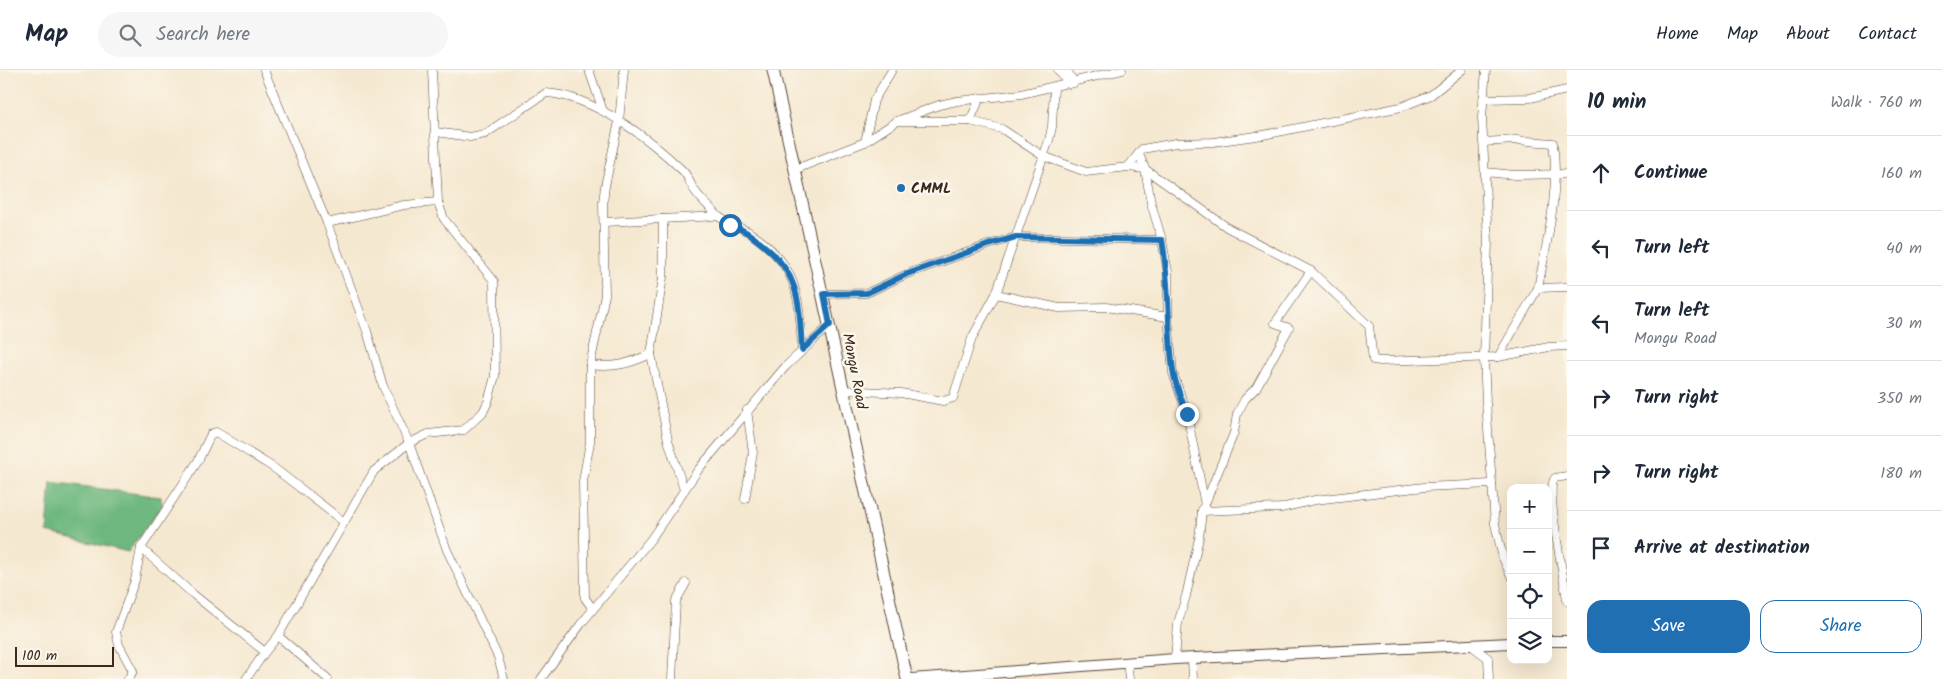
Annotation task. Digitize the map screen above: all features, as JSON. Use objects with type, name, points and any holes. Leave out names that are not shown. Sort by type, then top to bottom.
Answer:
[{"type":"main road","name":"Mongu Road","points":[[773,70],[824,294],[843,390],[907,679]]},
{"type":"main road","points":[[1552,641],[1567,641]]},
{"type":"main road","points":[[912,679],[1175,659],[1507,643]]},
{"type":"street","points":[[265,70],[327,223],[366,331],[383,386],[409,443],[446,550],[498,657],[504,679]]},
{"type":"street","points":[[246,679],[278,636],[374,471],[409,443],[428,434],[464,430],[483,412],[488,402],[495,376],[494,281],[444,219],[438,202],[435,174],[436,132],[432,70]]},
{"type":"street","points":[[589,70],[603,111]]},
{"type":"street","points":[[593,610],[585,598],[583,481],[590,442],[590,365],[606,295],[605,186],[620,121],[624,70]]},
{"type":"street","points":[[865,142],[874,100],[892,70]]},
{"type":"street","points":[[1058,70],[1073,82]]},
{"type":"street","points":[[1067,70],[1073,82]]},
{"type":"street","points":[[1073,82],[1078,70]]},
{"type":"street","points":[[796,169],[865,142],[896,121],[939,105],[1021,94],[1122,70]]},
{"type":"street","points":[[1128,167],[1142,149],[1176,143],[1213,142],[1263,135],[1401,107],[1431,95],[1462,70]]},
{"type":"street","points":[[1486,70],[1483,99],[1483,142],[1488,250],[1484,358],[1492,484],[1498,541],[1510,574]]},
{"type":"street","points":[[843,390],[871,390],[943,401],[953,398],[972,338],[996,294],[1043,156],[1052,127],[1054,87]]},
{"type":"street","points":[[1483,99],[1530,98],[1567,90]]},
{"type":"street","points":[[436,132],[470,137],[485,134],[546,93],[568,96],[603,111],[620,121],[659,150],[685,173],[695,192],[718,216],[726,223],[751,234],[788,269],[798,298],[802,350]]},
{"type":"street","points":[[970,121],[980,98]]},
{"type":"street","points":[[896,121],[970,121],[1002,129],[1043,156],[1086,172],[1128,167],[1145,169],[1228,228],[1311,271],[1369,326],[1373,360],[1484,358],[1548,347],[1567,346]]},
{"type":"street","points":[[1483,142],[1552,142],[1555,175],[1549,231],[1538,288],[1498,356]]},
{"type":"street","points":[[1139,154],[1145,169],[1151,203],[1162,240],[1168,272],[1168,317],[1173,373],[1187,414],[1204,508]]},
{"type":"street","points":[[1485,172],[1567,174]]},
{"type":"street","points":[[327,223],[404,205],[438,202]]},
{"type":"street","points":[[605,222],[718,216]]},
{"type":"street","points":[[663,219],[663,277],[651,354],[668,440],[684,490]]},
{"type":"street","points":[[824,294],[867,293],[907,274],[1016,237],[1162,240]]},
{"type":"street","points":[[1175,659],[1178,623],[1198,546],[1204,508],[1234,433],[1237,414],[1245,399],[1256,388],[1289,328],[1275,323],[1311,271]]},
{"type":"street","points":[[1538,288],[1567,286]]},
{"type":"street","points":[[996,294],[1059,308],[1106,308],[1168,317]]},
{"type":"street","points":[[541,679],[593,610],[651,539],[684,490],[747,410],[802,350],[830,325]]},
{"type":"street","points":[[590,365],[610,368],[630,363],[651,354]]},
{"type":"street","points":[[745,499],[753,452],[747,410]]},
{"type":"street","points":[[128,679],[133,671],[119,645],[116,632],[135,580],[141,548],[198,461],[211,434],[216,432],[274,468],[344,522]]},
{"type":"street","points":[[1552,529],[1552,482],[1555,478],[1567,476]]},
{"type":"street","points":[[1204,508],[1281,508],[1315,500],[1424,487],[1492,484]]},
{"type":"street","points":[[1552,531],[1567,601]]},
{"type":"street","points":[[141,548],[194,595],[265,652]]},
{"type":"street","points":[[672,679],[676,601],[686,583]]},
{"type":"street","points":[[278,636],[328,679]]},
{"type":"street","points":[[1472,646],[1488,658],[1489,679]]},
{"type":"street","points":[[1192,659],[1193,679]]},
{"type":"street","points":[[1127,662],[1129,679]]},
{"type":"green space","points":[[51,482],[161,497],[162,506],[128,552],[47,532]]},
{"type":"place","name":"CMML","points":[[901,188]]},
{"type":"route","points":[[730,225],[742,228],[751,234],[780,259],[788,269],[798,298],[802,350],[830,325],[824,294],[848,296],[867,293],[896,278],[1016,237],[1062,240],[1162,240],[1168,272],[1168,317],[1173,373],[1187,414]]}]
